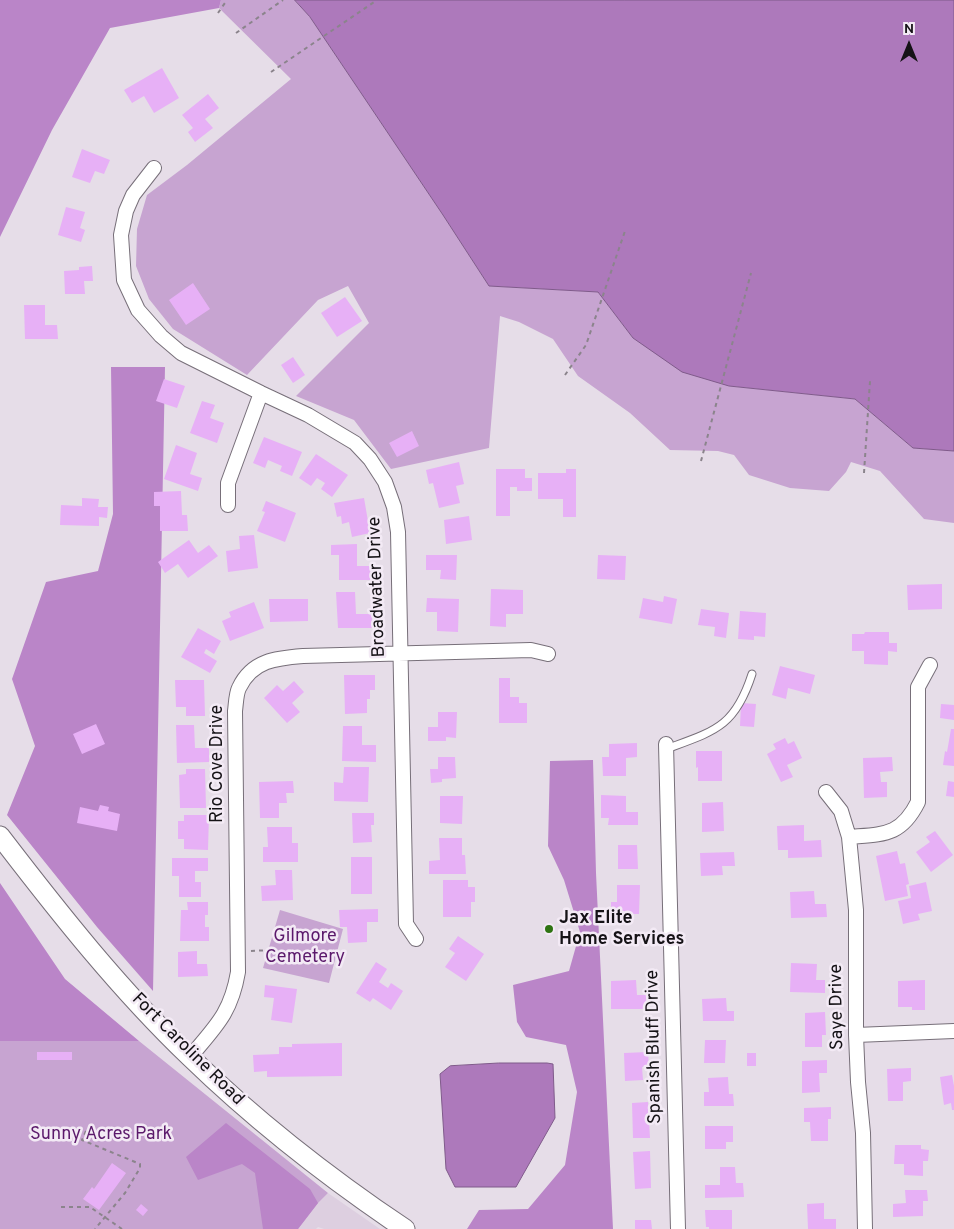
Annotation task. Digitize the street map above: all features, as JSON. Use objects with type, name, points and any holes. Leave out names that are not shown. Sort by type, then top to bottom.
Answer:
[{"type":"street","name":"Broadwater Drive","points":[[154,168],[133,195],[126,211],[121,235],[124,280],[138,310],[161,336],[181,353],[261,394],[308,415],[355,443],[370,459],[385,482],[394,507],[398,532],[406,924],[416,940]]},
{"type":"street","points":[[228,505],[228,483],[261,394]]},
{"type":"street","name":"Rio Cove Drive","points":[[190,1057],[218,1025],[227,1009],[238,972],[235,711],[239,688],[249,673],[263,662],[303,656],[530,650],[548,654]]},
{"type":"street","points":[[848,837],[889,832],[900,826],[911,816],[918,802],[918,687],[930,665]]},
{"type":"street","name":"Spanish Bluff Drive","points":[[666,747],[678,1229]]},
{"type":"street","name":"Saye Drive","points":[[826,792],[841,811],[848,837],[856,910],[856,1035],[863,1133],[865,1229]]},
{"type":"street","name":"Fort Caroline Road","points":[[0,836],[86,945],[190,1057],[249,1111],[304,1156],[369,1205],[406,1229]]},
{"type":"street","points":[[856,1035],[954,1031]]},
{"type":"lane","points":[[666,747],[710,733],[731,717],[748,689],[752,674]]},
{"type":"path","points":[[218,13],[227,0]]},
{"type":"path","points":[[236,33],[283,0]]},
{"type":"path","points":[[271,72],[377,0]]},
{"type":"path","points":[[565,375],[586,345],[625,230]]},
{"type":"path","points":[[702,461],[751,273]]},
{"type":"path","points":[[864,473],[870,381]]},
{"type":"path","points":[[239,952],[272,950]]},
{"type":"path","points":[[86,1131],[82,1140],[140,1164],[140,1168],[124,1193],[96,1229]]},
{"type":"path","points":[[62,1207],[90,1207],[122,1229]]},
{"type":"shaded area","points":[[0,0],[221,0],[219,8],[110,28],[52,130],[0,237]]},
{"type":"shaded area","points":[[295,0],[954,0],[954,451],[913,448],[855,399],[729,386],[682,372],[633,338],[598,292],[489,286],[310,17]]},
{"type":"shaded area","points":[[111,367],[165,367],[153,991],[97,927],[7,815],[35,746],[12,679],[46,582],[98,571],[113,514]]},
{"type":"shaded area","points":[[593,760],[596,873],[613,1229],[467,1229],[479,1210],[528,1209],[565,1165],[577,1092],[566,1045],[526,1037],[517,1022],[513,985],[569,971],[580,932],[564,880],[548,846],[550,761]]},
{"type":"shaded area","points":[[0,883],[65,979],[139,1041],[0,1041]]},
{"type":"shaded area","points":[[499,1063],[553,1064],[555,1118],[516,1187],[455,1187],[446,1169],[440,1074],[450,1066]]},
{"type":"shaded area","points":[[226,1123],[310,1189],[318,1203],[298,1229],[263,1229],[255,1173],[242,1164],[198,1180],[186,1157]]},
{"type":"shaded area","points":[[328,1193],[380,1229],[324,1229],[318,1227],[316,1229],[298,1229]]},
{"type":"green space","points":[[221,0],[295,0],[310,17],[489,286],[598,292],[633,338],[729,386],[855,399],[913,448],[954,451],[954,523],[924,519],[880,471],[851,462],[846,472],[829,491],[790,488],[749,475],[734,455],[718,451],[670,450],[630,413],[578,376],[553,339],[519,322],[500,316],[489,448],[391,469],[354,420],[296,396],[369,323],[348,286],[318,300],[247,375],[173,329],[149,299],[136,266],[137,229],[147,195],[187,165],[291,79],[219,8]]},
{"type":"green space","name":"Gilmore Cemetery","points":[[280,910],[343,929],[329,983],[263,968]]},
{"type":"green space","name":"Sunny Acres Park","points":[[0,1041],[139,1041],[328,1193],[298,1229],[0,1229]]},
{"type":"building","points":[[162,68],[179,98],[154,113],[144,96],[132,103],[124,90]]},
{"type":"building","points":[[208,94],[219,108],[205,119],[213,128],[195,142],[188,132],[193,128],[182,115]]},
{"type":"building","points":[[82,149],[110,160],[104,174],[95,171],[90,183],[72,177]]},
{"type":"building","points":[[66,207],[85,212],[80,228],[85,230],[81,242],[58,235]]},
{"type":"building","points":[[92,266],[93,281],[84,281],[85,294],[65,294],[64,271],[79,270],[79,267]]},
{"type":"building","points":[[193,283],[210,309],[186,325],[169,300]]},
{"type":"building","points":[[345,297],[362,321],[337,337],[321,313]]},
{"type":"building","points":[[24,305],[45,305],[45,325],[57,325],[58,339],[25,339]]},
{"type":"building","points":[[293,357],[305,375],[293,383],[281,365]]},
{"type":"building","points":[[164,379],[185,386],[177,408],[156,401]]},
{"type":"building","points":[[202,401],[215,405],[210,418],[224,423],[217,443],[190,433]]},
{"type":"building","points":[[412,431],[419,446],[397,457],[389,443]]},
{"type":"building","points":[[264,437],[302,452],[292,476],[280,471],[282,466],[268,460],[265,468],[253,463]]},
{"type":"building","points":[[176,445],[197,453],[190,474],[202,478],[198,491],[164,479]]},
{"type":"building","points":[[316,454],[348,475],[332,497],[321,489],[325,483],[317,478],[311,486],[299,478]]},
{"type":"building","points":[[459,462],[464,484],[456,486],[460,503],[439,508],[433,483],[429,484],[426,470]]},
{"type":"building","points":[[496,469],[525,469],[525,478],[532,478],[532,491],[517,491],[517,487],[510,487],[510,516],[496,516]]},
{"type":"building","points":[[566,469],[576,469],[576,517],[563,517],[563,499],[538,499],[538,473],[566,473]]},
{"type":"building","points":[[181,491],[182,515],[187,515],[188,531],[160,531],[160,506],[154,506],[154,492]]},
{"type":"building","points":[[82,498],[99,499],[98,507],[108,507],[107,518],[99,517],[99,526],[60,525],[61,505],[82,506]]},
{"type":"building","points":[[364,498],[370,533],[352,537],[349,522],[342,524],[341,516],[337,517],[334,503]]},
{"type":"building","points":[[266,501],[296,513],[285,542],[257,531],[265,512],[262,511]]},
{"type":"building","points":[[469,516],[472,540],[446,544],[444,520]]},
{"type":"building","points":[[254,535],[258,568],[228,572],[226,551],[240,549],[239,536]]},
{"type":"building","points":[[189,540],[198,553],[209,545],[218,556],[188,578],[178,564],[165,573],[158,562]]},
{"type":"building","points":[[357,544],[357,566],[372,566],[372,580],[339,580],[339,555],[331,555],[331,545]]},
{"type":"building","points":[[426,555],[457,555],[456,580],[440,579],[441,570],[426,570]]},
{"type":"building","points":[[598,555],[626,556],[625,580],[597,579]]},
{"type":"building","points":[[942,584],[942,609],[908,610],[907,585]]},
{"type":"building","points":[[491,589],[523,590],[523,614],[506,614],[506,627],[490,626]]},
{"type":"building","points":[[336,592],[355,592],[356,614],[372,614],[372,628],[338,628]]},
{"type":"building","points":[[664,596],[677,599],[672,624],[639,618],[643,598],[663,602]]},
{"type":"building","points":[[427,598],[459,599],[458,632],[437,631],[437,612],[426,612]]},
{"type":"building","points":[[269,599],[308,599],[308,621],[270,622]]},
{"type":"building","points":[[254,602],[264,628],[230,641],[222,621],[231,617],[229,612]]},
{"type":"building","points":[[701,609],[729,613],[726,638],[714,636],[715,627],[698,625]]},
{"type":"building","points":[[740,611],[766,613],[765,637],[754,636],[754,640],[738,639]]},
{"type":"building","points":[[198,628],[221,641],[214,654],[206,649],[204,653],[217,661],[210,673],[181,657]]},
{"type":"building","points":[[865,632],[889,632],[889,643],[897,643],[897,652],[888,651],[888,665],[864,664],[864,651],[852,651],[852,634],[864,634]]},
{"type":"building","points":[[780,666],[815,675],[810,694],[788,688],[786,699],[772,695]]},
{"type":"building","points":[[344,675],[375,675],[375,690],[370,690],[370,699],[367,699],[367,713],[345,714]]},
{"type":"building","points":[[499,678],[510,678],[510,697],[519,697],[519,703],[527,703],[527,723],[499,723]]},
{"type":"building","points":[[175,680],[204,680],[205,716],[186,716],[186,707],[176,707]]},
{"type":"building","points":[[294,681],[304,692],[292,703],[300,712],[287,723],[264,698],[277,685],[283,691]]},
{"type":"building","points":[[741,703],[756,704],[754,727],[740,726]]},
{"type":"building","points":[[941,704],[954,705],[954,720],[940,718]]},
{"type":"building","points":[[438,712],[457,712],[456,738],[446,737],[446,741],[428,741],[428,727],[438,727]]},
{"type":"building","points":[[96,724],[105,744],[82,754],[73,734]]},
{"type":"building","points":[[176,725],[194,725],[195,748],[209,748],[209,762],[177,763]]},
{"type":"building","points":[[343,726],[362,726],[362,745],[376,745],[376,762],[342,761]]},
{"type":"building","points":[[951,729],[954,729],[954,766],[943,765]]},
{"type":"building","points":[[785,738],[788,744],[794,741],[802,758],[787,765],[793,777],[781,782],[767,754],[776,749],[773,744]]},
{"type":"building","points":[[637,743],[637,757],[626,758],[626,776],[603,776],[602,757],[609,757],[609,744]]},
{"type":"building","points":[[696,751],[722,751],[722,781],[698,781]]},
{"type":"building","points":[[438,757],[455,757],[456,778],[442,779],[442,782],[431,783],[430,769],[438,769]]},
{"type":"building","points":[[892,757],[893,771],[880,772],[881,782],[887,782],[887,797],[864,798],[863,758]]},
{"type":"building","points":[[344,767],[369,767],[368,802],[334,801],[334,782],[343,783]]},
{"type":"building","points":[[186,769],[205,769],[206,808],[180,808],[179,775],[186,774]]},
{"type":"building","points":[[293,781],[294,793],[286,793],[287,803],[279,803],[279,818],[260,818],[259,782]]},
{"type":"building","points":[[948,781],[954,782],[954,797],[946,796]]},
{"type":"building","points":[[601,795],[626,796],[626,812],[638,812],[638,825],[608,825],[609,818],[601,818]]},
{"type":"building","points":[[440,796],[463,796],[462,824],[440,823]]},
{"type":"building","points":[[723,802],[724,831],[702,832],[702,803]]},
{"type":"building","points":[[100,805],[109,807],[108,811],[120,814],[117,831],[77,823],[80,807],[98,811]]},
{"type":"building","points":[[352,813],[374,813],[374,825],[371,825],[372,842],[353,843]]},
{"type":"building","points":[[184,815],[209,815],[208,850],[184,849],[184,839],[178,839],[178,821],[184,821]]},
{"type":"building","points":[[804,825],[804,841],[821,840],[822,857],[788,858],[788,850],[778,850],[777,826]]},
{"type":"building","points":[[267,827],[292,827],[292,843],[298,843],[298,862],[263,862],[263,847],[268,847]]},
{"type":"building","points":[[935,831],[953,855],[931,872],[916,852],[930,842],[926,837]]},
{"type":"building","points":[[439,838],[462,838],[462,855],[465,855],[466,874],[429,874],[429,861],[440,860]]},
{"type":"building","points":[[618,845],[637,845],[638,869],[618,869]]},
{"type":"building","points":[[897,851],[900,864],[905,863],[909,884],[906,885],[908,896],[885,901],[876,856]]},
{"type":"building","points":[[734,852],[735,866],[722,866],[723,875],[701,876],[700,853]]},
{"type":"building","points":[[351,857],[372,857],[372,894],[351,894]]},
{"type":"building","points":[[172,858],[208,858],[208,871],[195,871],[195,882],[201,882],[201,897],[179,897],[179,876],[172,876]]},
{"type":"building","points":[[275,870],[292,870],[293,900],[262,901],[261,886],[276,885]]},
{"type":"building","points":[[443,880],[468,880],[468,887],[475,887],[475,902],[471,902],[471,917],[443,917]]},
{"type":"building","points":[[926,882],[932,911],[918,914],[920,920],[903,924],[898,901],[911,898],[909,886]]},
{"type":"building","points":[[617,885],[640,885],[639,914],[611,914],[611,902],[617,902]]},
{"type":"building","points":[[814,891],[815,904],[826,904],[827,917],[791,918],[790,892]]},
{"type":"building","points":[[187,902],[208,902],[208,915],[205,915],[205,927],[209,927],[209,941],[180,941],[181,910],[188,910]]},
{"type":"building","points":[[378,909],[378,922],[367,922],[367,942],[348,943],[347,927],[340,927],[339,910]]},
{"type":"building","points":[[458,936],[484,954],[466,981],[445,967],[455,953],[449,949]]},
{"type":"building","points":[[197,951],[197,964],[207,964],[208,976],[178,977],[178,952]]},
{"type":"building","points":[[376,962],[387,969],[379,982],[388,988],[391,983],[403,991],[391,1010],[373,998],[370,1002],[356,993]]},
{"type":"building","points":[[791,963],[817,964],[816,980],[825,980],[825,993],[790,992]]},
{"type":"building","points":[[636,980],[637,995],[647,995],[648,1009],[611,1009],[611,981]]},
{"type":"building","points":[[925,980],[925,1010],[912,1010],[912,1007],[898,1007],[898,981]]},
{"type":"building","points":[[265,985],[297,989],[292,1023],[271,1020],[274,998],[264,997]]},
{"type":"building","points":[[726,998],[727,1011],[734,1011],[734,1021],[703,1021],[702,999]]},
{"type":"building","points":[[825,1012],[826,1035],[822,1035],[822,1047],[805,1047],[805,1013]]},
{"type":"building","points":[[705,1040],[726,1040],[725,1063],[704,1063]]},
{"type":"building","points":[[342,1043],[342,1076],[267,1077],[267,1071],[254,1072],[253,1055],[279,1054],[279,1047],[292,1047],[292,1044]]},
{"type":"building","points":[[37,1052],[72,1052],[72,1060],[37,1060]]},
{"type":"building","points":[[648,1052],[649,1067],[642,1067],[643,1080],[625,1081],[624,1053]]},
{"type":"building","points":[[747,1053],[756,1053],[756,1066],[747,1066]]},
{"type":"building","points":[[827,1060],[827,1073],[819,1073],[820,1092],[802,1093],[802,1061]]},
{"type":"building","points":[[911,1068],[911,1081],[903,1082],[903,1101],[888,1101],[887,1069]]},
{"type":"building","points":[[952,1075],[954,1110],[952,1110],[951,1103],[944,1105],[940,1077]]},
{"type":"building","points":[[728,1077],[729,1094],[733,1094],[734,1106],[704,1106],[704,1092],[709,1092],[708,1078]]},
{"type":"building","points":[[648,1102],[650,1138],[633,1138],[632,1103]]},
{"type":"building","points":[[831,1107],[831,1119],[828,1119],[828,1141],[811,1141],[810,1122],[804,1122],[804,1108]]},
{"type":"building","points":[[705,1126],[733,1126],[733,1142],[726,1142],[726,1149],[705,1149]]},
{"type":"building","points":[[895,1145],[921,1145],[921,1149],[929,1150],[928,1161],[923,1161],[923,1176],[904,1175],[904,1164],[894,1164]]},
{"type":"building","points":[[650,1151],[651,1188],[635,1189],[633,1152]]},
{"type":"building","points":[[112,1163],[126,1173],[99,1210],[83,1199],[92,1187],[94,1189]]},
{"type":"building","points":[[720,1167],[735,1167],[736,1183],[743,1183],[744,1197],[705,1198],[705,1185],[720,1185]]},
{"type":"building","points":[[905,1190],[927,1190],[928,1201],[923,1201],[923,1216],[893,1217],[893,1204],[906,1203]]},
{"type":"building","points":[[824,1203],[824,1219],[836,1219],[836,1229],[808,1229],[807,1204]]},
{"type":"building","points":[[141,1204],[148,1210],[143,1216],[136,1210]]},
{"type":"building","points":[[705,1210],[732,1210],[732,1229],[709,1229],[709,1227],[706,1227]]},
{"type":"building","points":[[635,1220],[651,1220],[652,1229],[635,1229]]},
{"type":"place","name":"Jax Elite Home Services","points":[[549,929]]}]
